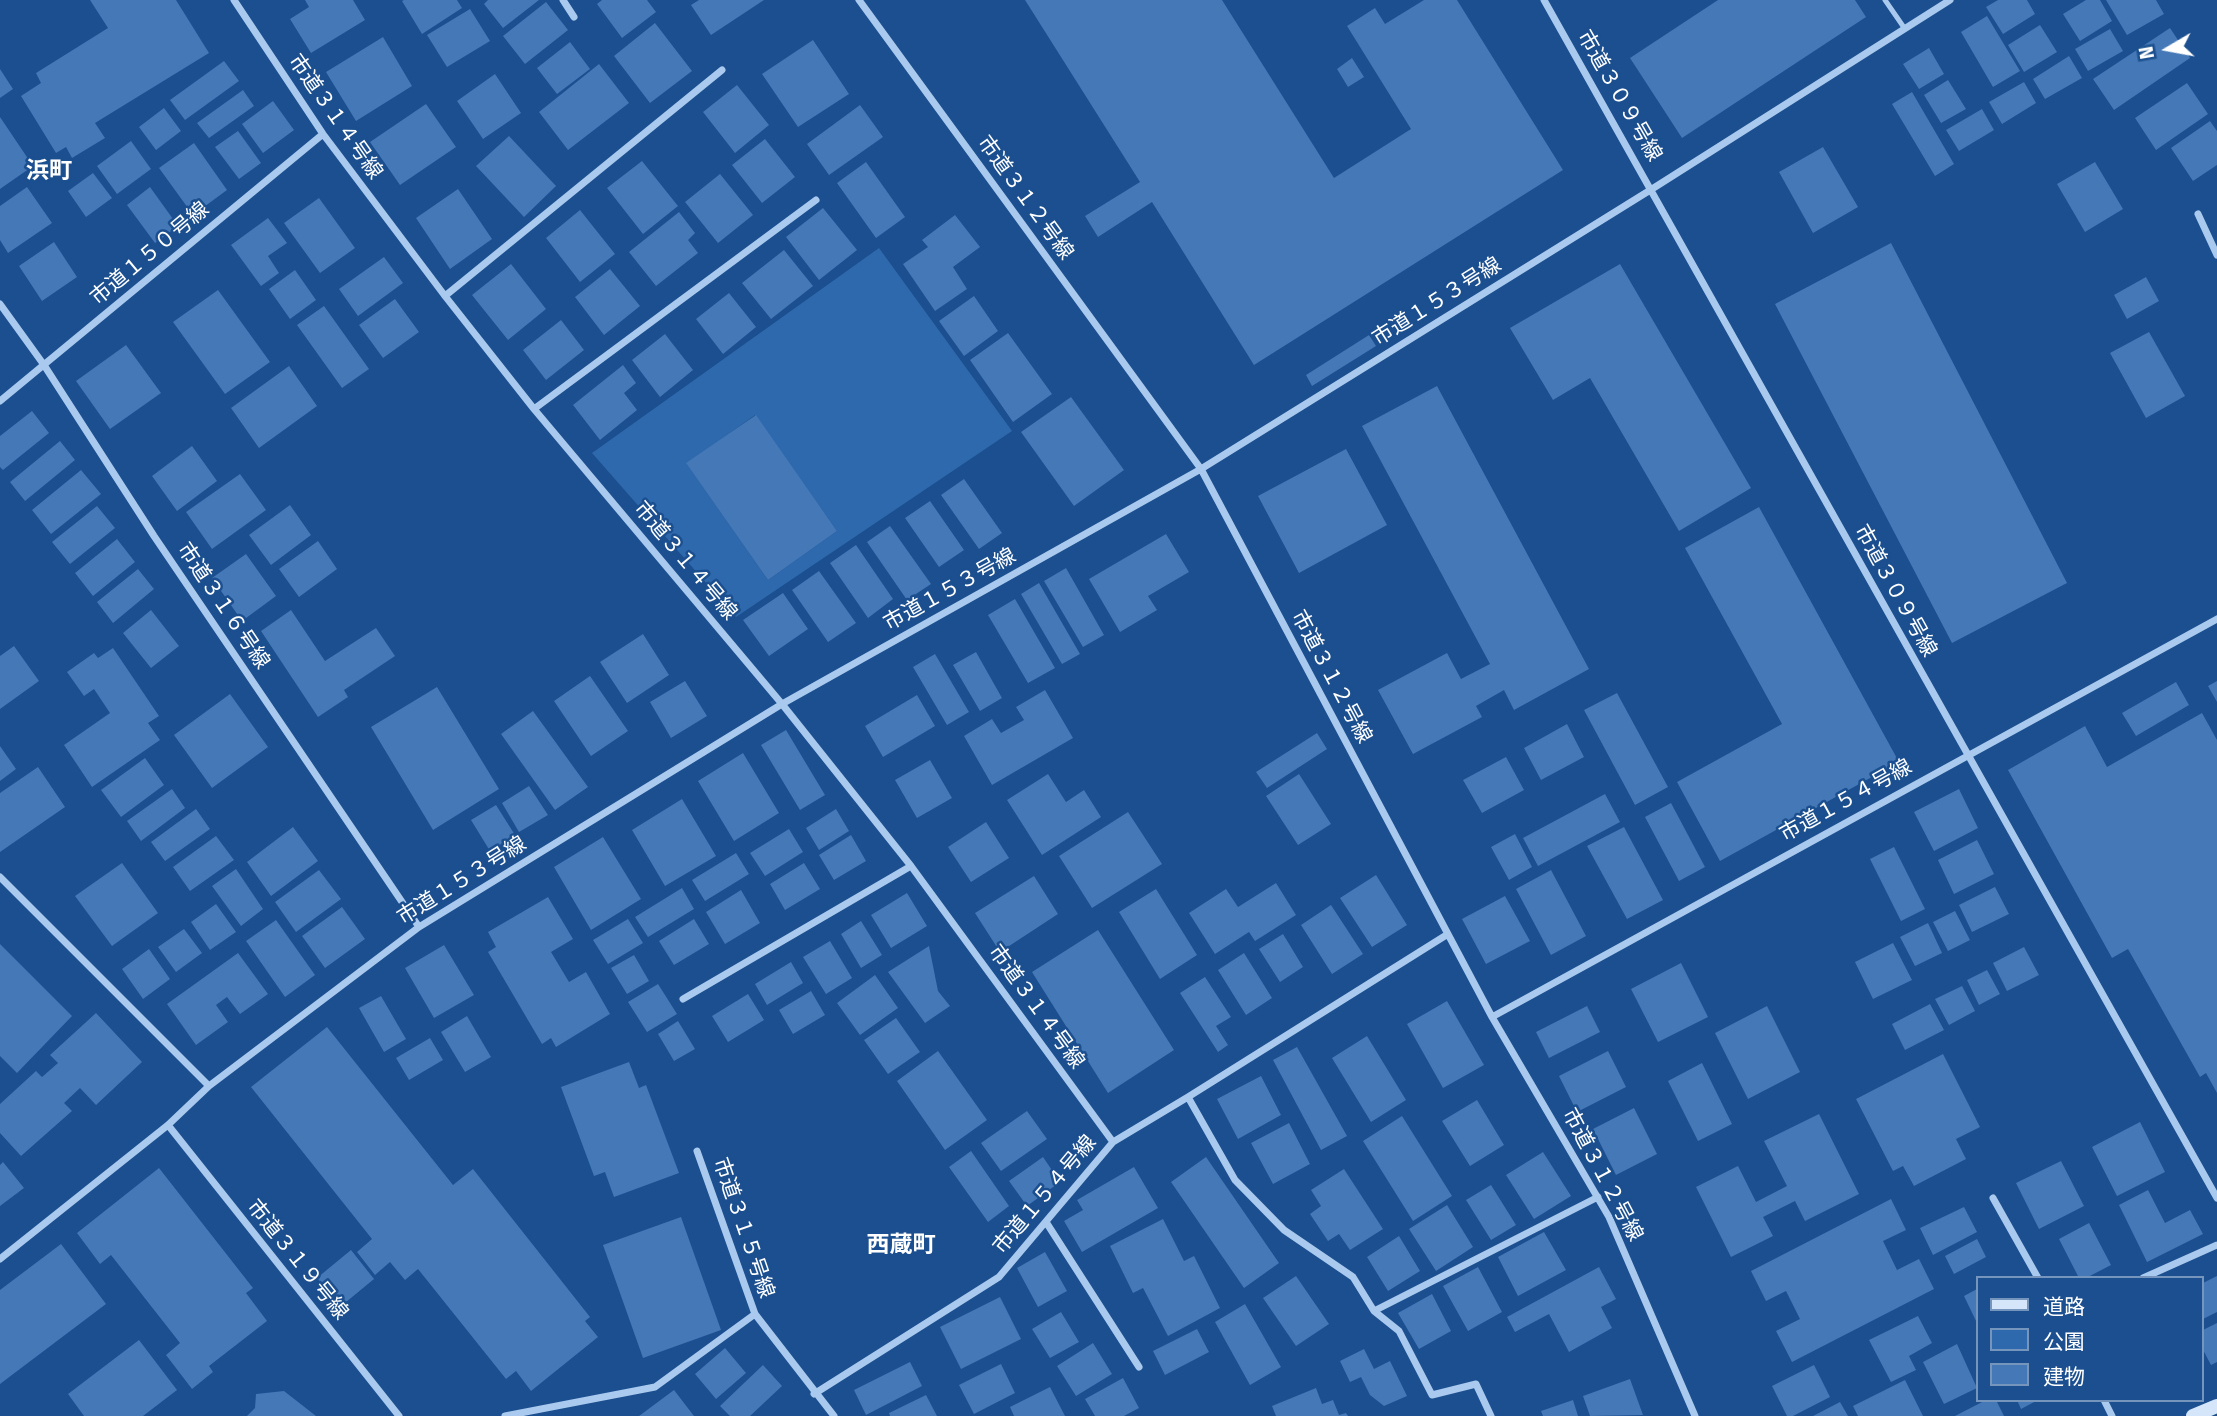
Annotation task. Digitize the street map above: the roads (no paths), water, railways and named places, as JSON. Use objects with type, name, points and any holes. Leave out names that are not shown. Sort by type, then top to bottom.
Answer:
[{"type":"street","name":"市道３１４号線","points":[[234,0],[323,134],[445,296],[534,409],[782,704],[911,866],[1113,1142]]},
{"type":"street","points":[[563,0],[574,17]]},
{"type":"street","name":"市道３１２号線","points":[[859,0],[1201,469],[1492,1017],[1609,1217],[1695,1416]]},
{"type":"street","name":"市道３０９号線","points":[[1544,0],[2217,1198]]},
{"type":"street","name":"市道１５３号線","points":[[0,1259],[167,1125],[209,1086],[419,927],[782,704],[1201,469],[1950,0]]},
{"type":"street","points":[[445,296],[722,70]]},
{"type":"street","name":"市道１５０号線","points":[[0,401],[323,134]]},
{"type":"street","points":[[534,409],[816,200]]},
{"type":"street","points":[[2198,214],[2217,255]]},
{"type":"street","name":"市道３１６号線","points":[[0,304],[44,365],[154,536],[419,927]]},
{"type":"street","name":"市道１５４号線","points":[[1492,1017],[2217,619]]},
{"type":"street","points":[[683,999],[911,866]]},
{"type":"street","points":[[0,877],[209,1086]]},
{"type":"street","name":"市道１５４号線","points":[[814,1394],[999,1277],[1113,1142],[1448,934]]},
{"type":"street","points":[[1188,1097],[1235,1180],[1284,1230],[1353,1277],[1374,1311],[1399,1332],[1432,1395],[1476,1384],[1491,1416]]},
{"type":"street","name":"市道３１９号線","points":[[167,1125],[399,1416]]},
{"type":"street","name":"市道３１５号線","points":[[697,1151],[755,1314],[814,1394],[834,1416]]},
{"type":"street","points":[[1374,1311],[1598,1197]]},
{"type":"street","points":[[1993,1198],[2037,1276]]},
{"type":"street","points":[[1046,1222],[1139,1367]]},
{"type":"street","points":[[2147,1276],[2217,1245]]},
{"type":"street","points":[[505,1416],[655,1387],[755,1314]]},
{"type":"street","points":[[2193,1416],[2217,1406]]},
{"type":"lane","points":[[1885,0],[1905,29]]},
{"type":"district","name":"浜町","points":[[49,172]]},
{"type":"district","name":"西蔵町","points":[[901,1246]]}]
